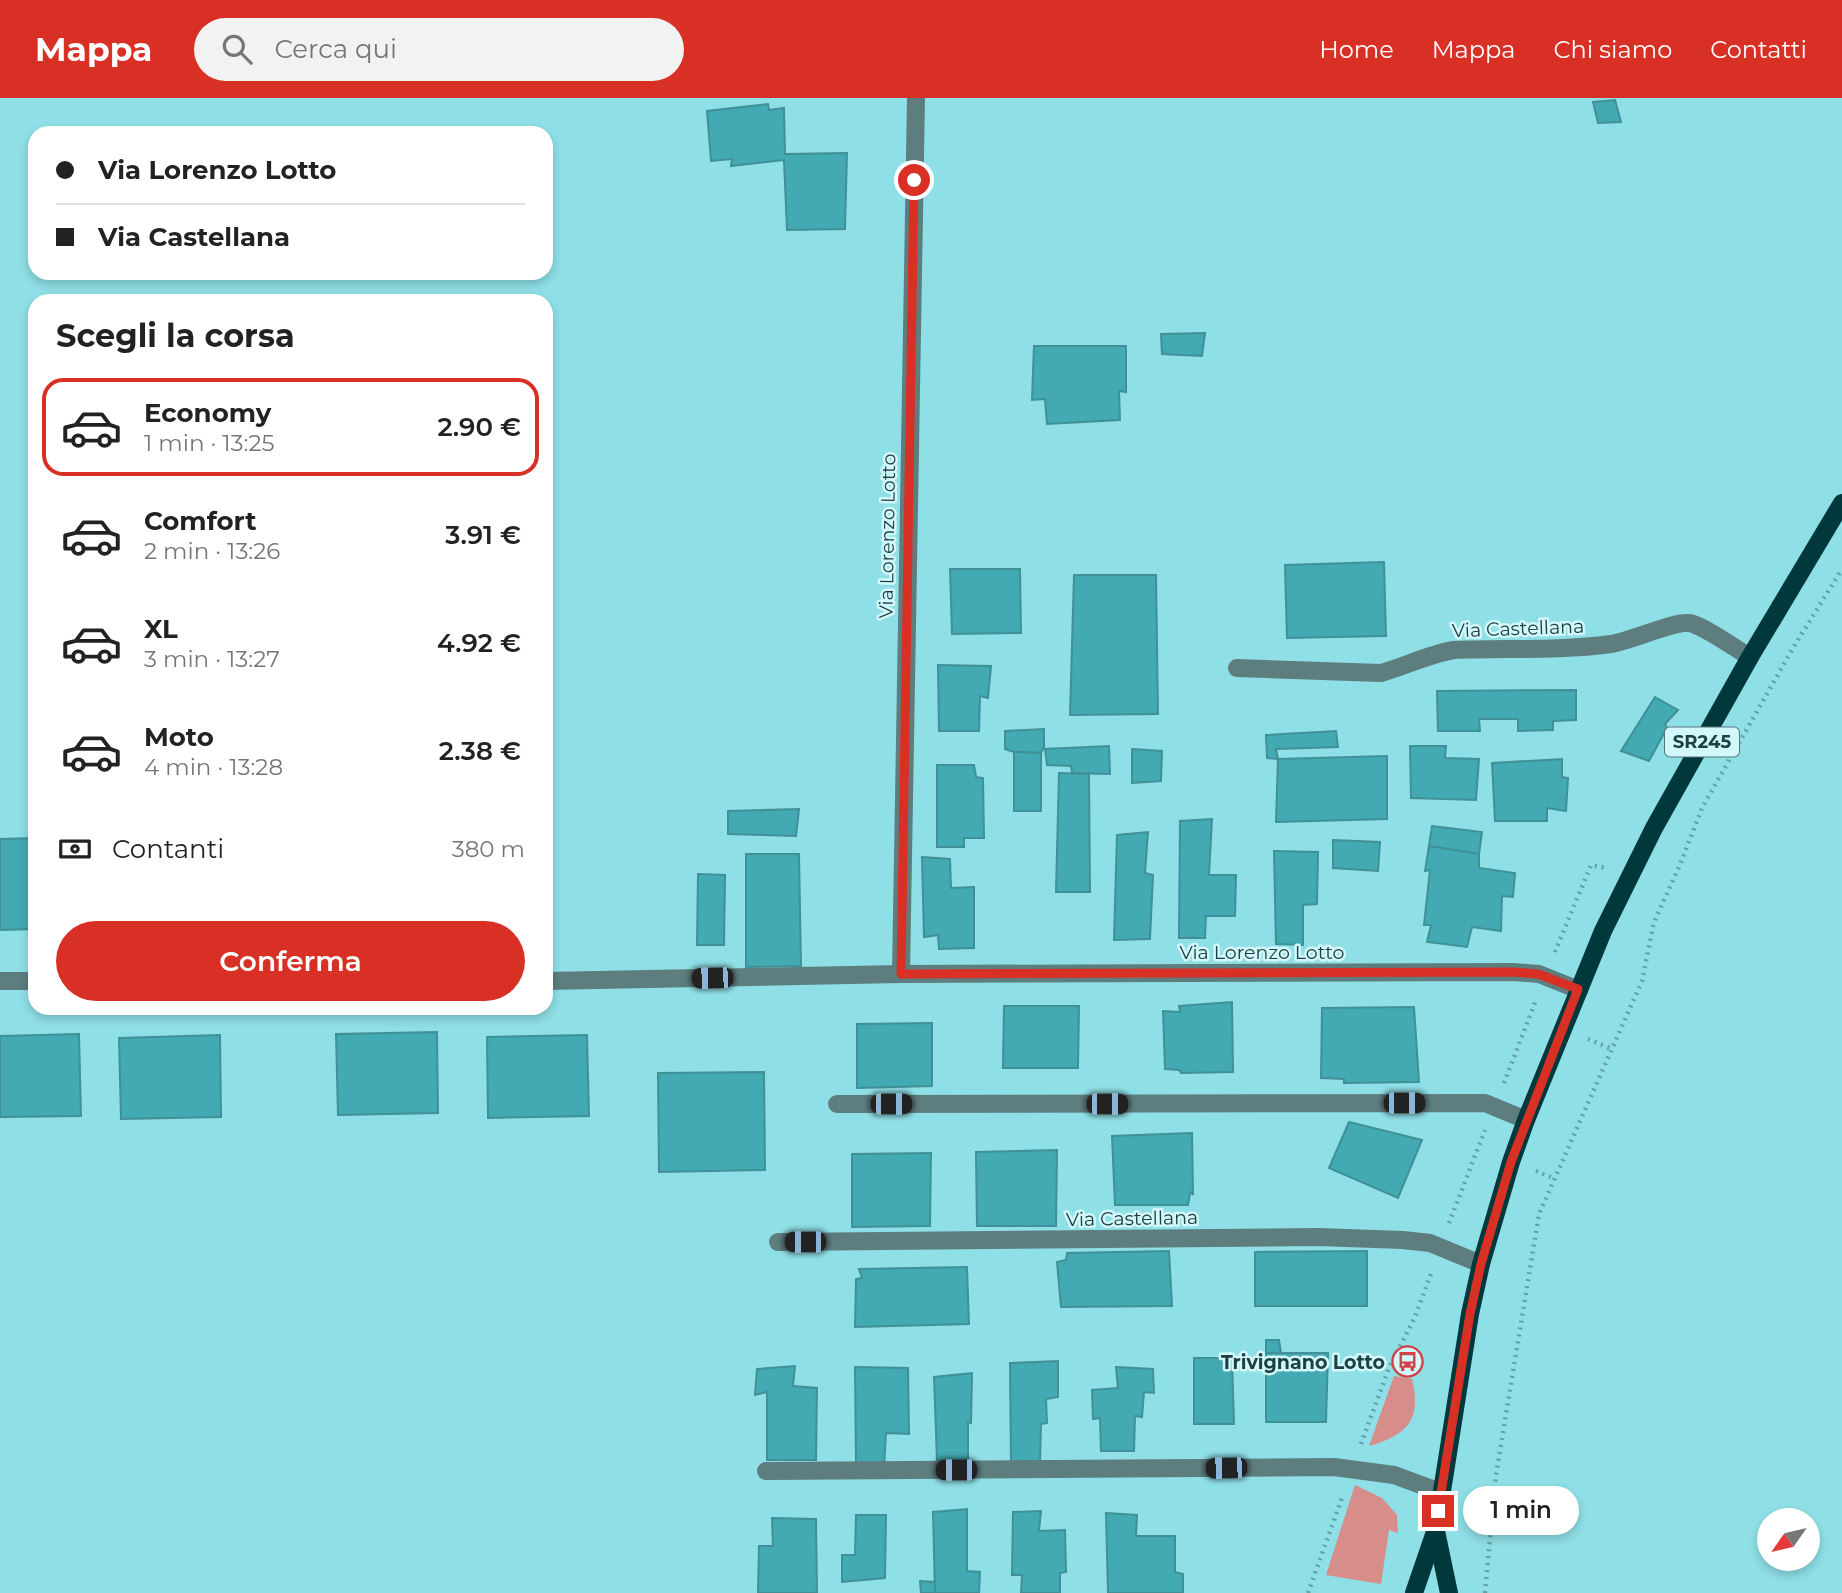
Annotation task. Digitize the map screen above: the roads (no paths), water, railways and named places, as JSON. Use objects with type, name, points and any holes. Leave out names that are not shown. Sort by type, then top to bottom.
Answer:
[{"type":"main road","name":"SR245","points":[[1414,1593],[1436,1529],[1470,1314],[1481,1264],[1526,1119],[1603,931],[1654,828],[1750,657],[1842,503]]},
{"type":"main road","name":"SR245","points":[[1436,1529],[1449,1593]]},
{"type":"street","name":"Via Lorenzo Lotto","points":[[901,974],[916,98]]},
{"type":"street","name":"Via Castellana","points":[[1237,668],[1381,673],[1434,653],[1601,645],[1643,636],[1677,624],[1690,623],[1750,657]]},
{"type":"street","name":"Via Lorenzo Lotto","points":[[553,981],[901,974],[1513,972],[1538,974],[1578,989]]},
{"type":"street","points":[[0,981],[28,981]]},
{"type":"street","points":[[837,1104],[1485,1103],[1526,1119]]},
{"type":"street","name":"Via Castellana","points":[[778,1242],[1318,1237],[1430,1243],[1481,1264]]},
{"type":"street","points":[[766,1471],[1334,1467],[1394,1475],[1440,1492]]},
{"type":"place","name":"Trivignano Lotto","points":[[1408,1362]]}]
